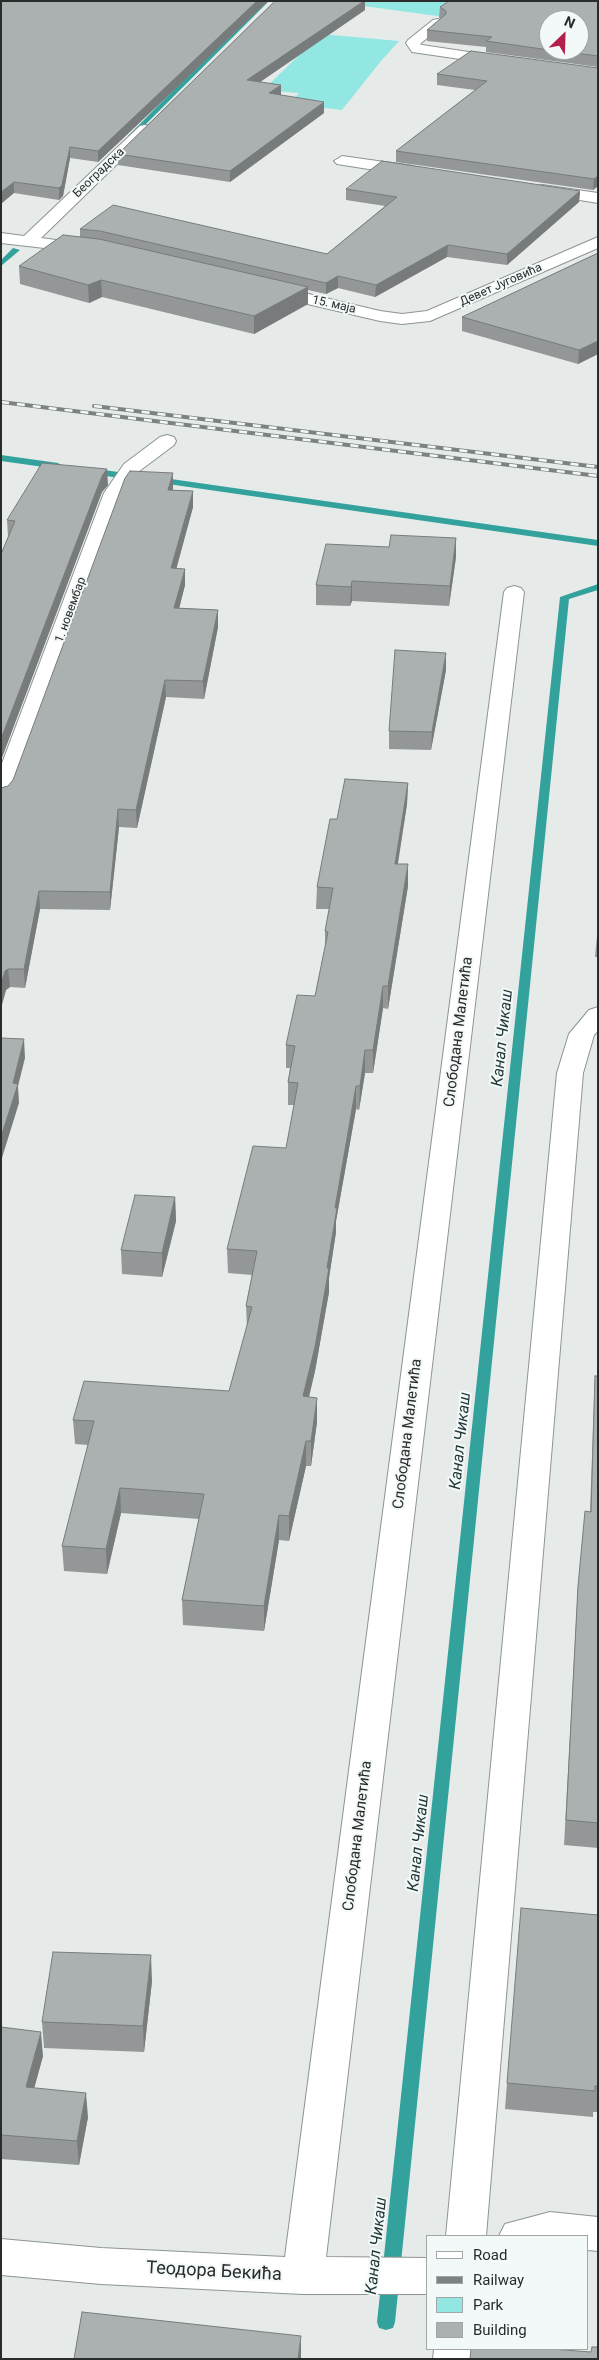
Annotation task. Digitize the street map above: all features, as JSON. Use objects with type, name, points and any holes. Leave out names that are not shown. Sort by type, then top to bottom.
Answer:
[{"type":"street","points":[[438,23],[413,43],[417,49],[520,63]]},
{"type":"street","name":"Београдска","points":[[28,241],[156,118]]},
{"type":"street","points":[[342,161],[430,174]]},
{"type":"street","points":[[529,188],[598,198]]},
{"type":"street","points":[[1,238],[100,249]]},
{"type":"street","name":"Девет Југовића","points":[[402,319],[430,316],[598,242]]},
{"type":"street","name":"15. маја","points":[[255,286],[402,319]]},
{"type":"street","name":"1. новембар","points":[[1,797],[114,494],[131,468],[167,441]]},
{"type":"street","name":"Слободана Малетића","points":[[316,2276],[514,592]]},
{"type":"street","points":[[466,2235],[570,1073],[582,1034],[598,1015]]},
{"type":"street","points":[[523,2235],[550,2229],[598,2234]]},
{"type":"street","name":"Теодора Бекића","points":[[1,2257],[101,2266],[316,2276],[426,2276]]},
{"type":"green space","points":[[361,1],[513,1],[511,26],[356,5]]},
{"type":"green space","points":[[321,34],[399,41],[342,110],[288,104],[299,93],[263,90]]},
{"type":"building","points":[[1,1],[257,1],[98,151],[70,147],[62,185],[59,188],[14,182],[1,192]]},
{"type":"building","points":[[275,1],[364,1],[247,80],[281,85],[269,93],[324,102],[230,171],[118,154]]},
{"type":"building","points":[[449,1],[598,1],[598,56],[589,55],[589,10],[539,10],[539,49],[486,41],[492,37],[427,30],[446,14],[446,11],[440,7]]},
{"type":"building","points":[[471,51],[598,68],[598,176],[594,179],[396,151],[487,81],[437,74]]},
{"type":"building","points":[[382,161],[580,191],[507,254],[448,245],[376,285],[338,276],[326,283],[100,231],[80,229],[113,205],[327,254],[397,197],[346,189]]},
{"type":"building","points":[[63,235],[99,239],[308,287],[254,316],[101,280],[88,285],[19,266]]},
{"type":"building","points":[[598,253],[598,341],[579,350],[462,317]]},
{"type":"building","points":[[42,463],[107,469],[102,476],[1,739],[1,554],[15,521],[7,520]]},
{"type":"building","points":[[130,471],[173,473],[168,490],[193,491],[171,568],[185,569],[174,608],[218,610],[203,681],[165,680],[136,810],[118,809],[110,892],[39,891],[24,969],[8,969],[5,971],[1,984],[1,788],[8,786],[13,780],[125,478]]},
{"type":"building","points":[[391,535],[456,538],[450,586],[352,581],[351,587],[316,585],[326,544],[389,547]]},
{"type":"building","points":[[395,650],[446,653],[432,732],[389,731]]},
{"type":"building","points":[[345,779],[408,783],[395,864],[408,864],[388,986],[383,986],[373,1050],[365,1050],[360,1086],[356,1086],[335,1208],[337,1208],[327,1268],[329,1268],[315,1347],[303,1396],[317,1398],[311,1441],[306,1441],[289,1516],[279,1515],[264,1606],[182,1600],[204,1494],[120,1488],[106,1549],[62,1546],[94,1421],[73,1420],[84,1381],[229,1391],[252,1307],[246,1306],[257,1251],[227,1249],[253,1146],[286,1148],[298,1083],[288,1082],[295,1046],[286,1045],[297,995],[315,996],[328,932],[325,931],[333,888],[317,887],[330,819],[337,819]]},
{"type":"building","points":[[1,1038],[24,1039],[13,1083],[18,1084],[1,1137]]},
{"type":"building","points":[[135,1195],[175,1197],[162,1253],[121,1250]]},
{"type":"building","points":[[595,1376],[598,1376],[598,1823],[566,1820],[578,1586],[585,1511],[591,1512]]},
{"type":"building","points":[[521,1908],[598,1915],[598,2086],[595,2086],[595,2091],[507,2083]]},
{"type":"building","points":[[53,1952],[151,1955],[143,2026],[42,2022]]},
{"type":"building","points":[[1,2027],[41,2032],[26,2087],[86,2093],[77,2141],[1,2135]]},
{"type":"building","points":[[82,2312],[301,2336],[298,2359],[74,2359]]},
{"type":"building","points":[[592,2347],[598,2347],[598,2359],[470,2359],[471,2350],[564,2350],[591,2352]]},
{"type":"waterway","points":[[130,137],[266,1]]},
{"type":"waterway","points":[[1,264],[16,250]]},
{"type":"waterway","points":[[1,458],[58,466]]},
{"type":"waterway","points":[[90,471],[132,477]]},
{"type":"waterway","points":[[157,480],[598,543]]},
{"type":"waterway","name":"Канал Чикаш","points":[[386,2322],[565,597],[598,587]]},
{"type":"railway","points":[[1,402],[598,476]]},
{"type":"railway","points":[[94,406],[598,467]]}]
